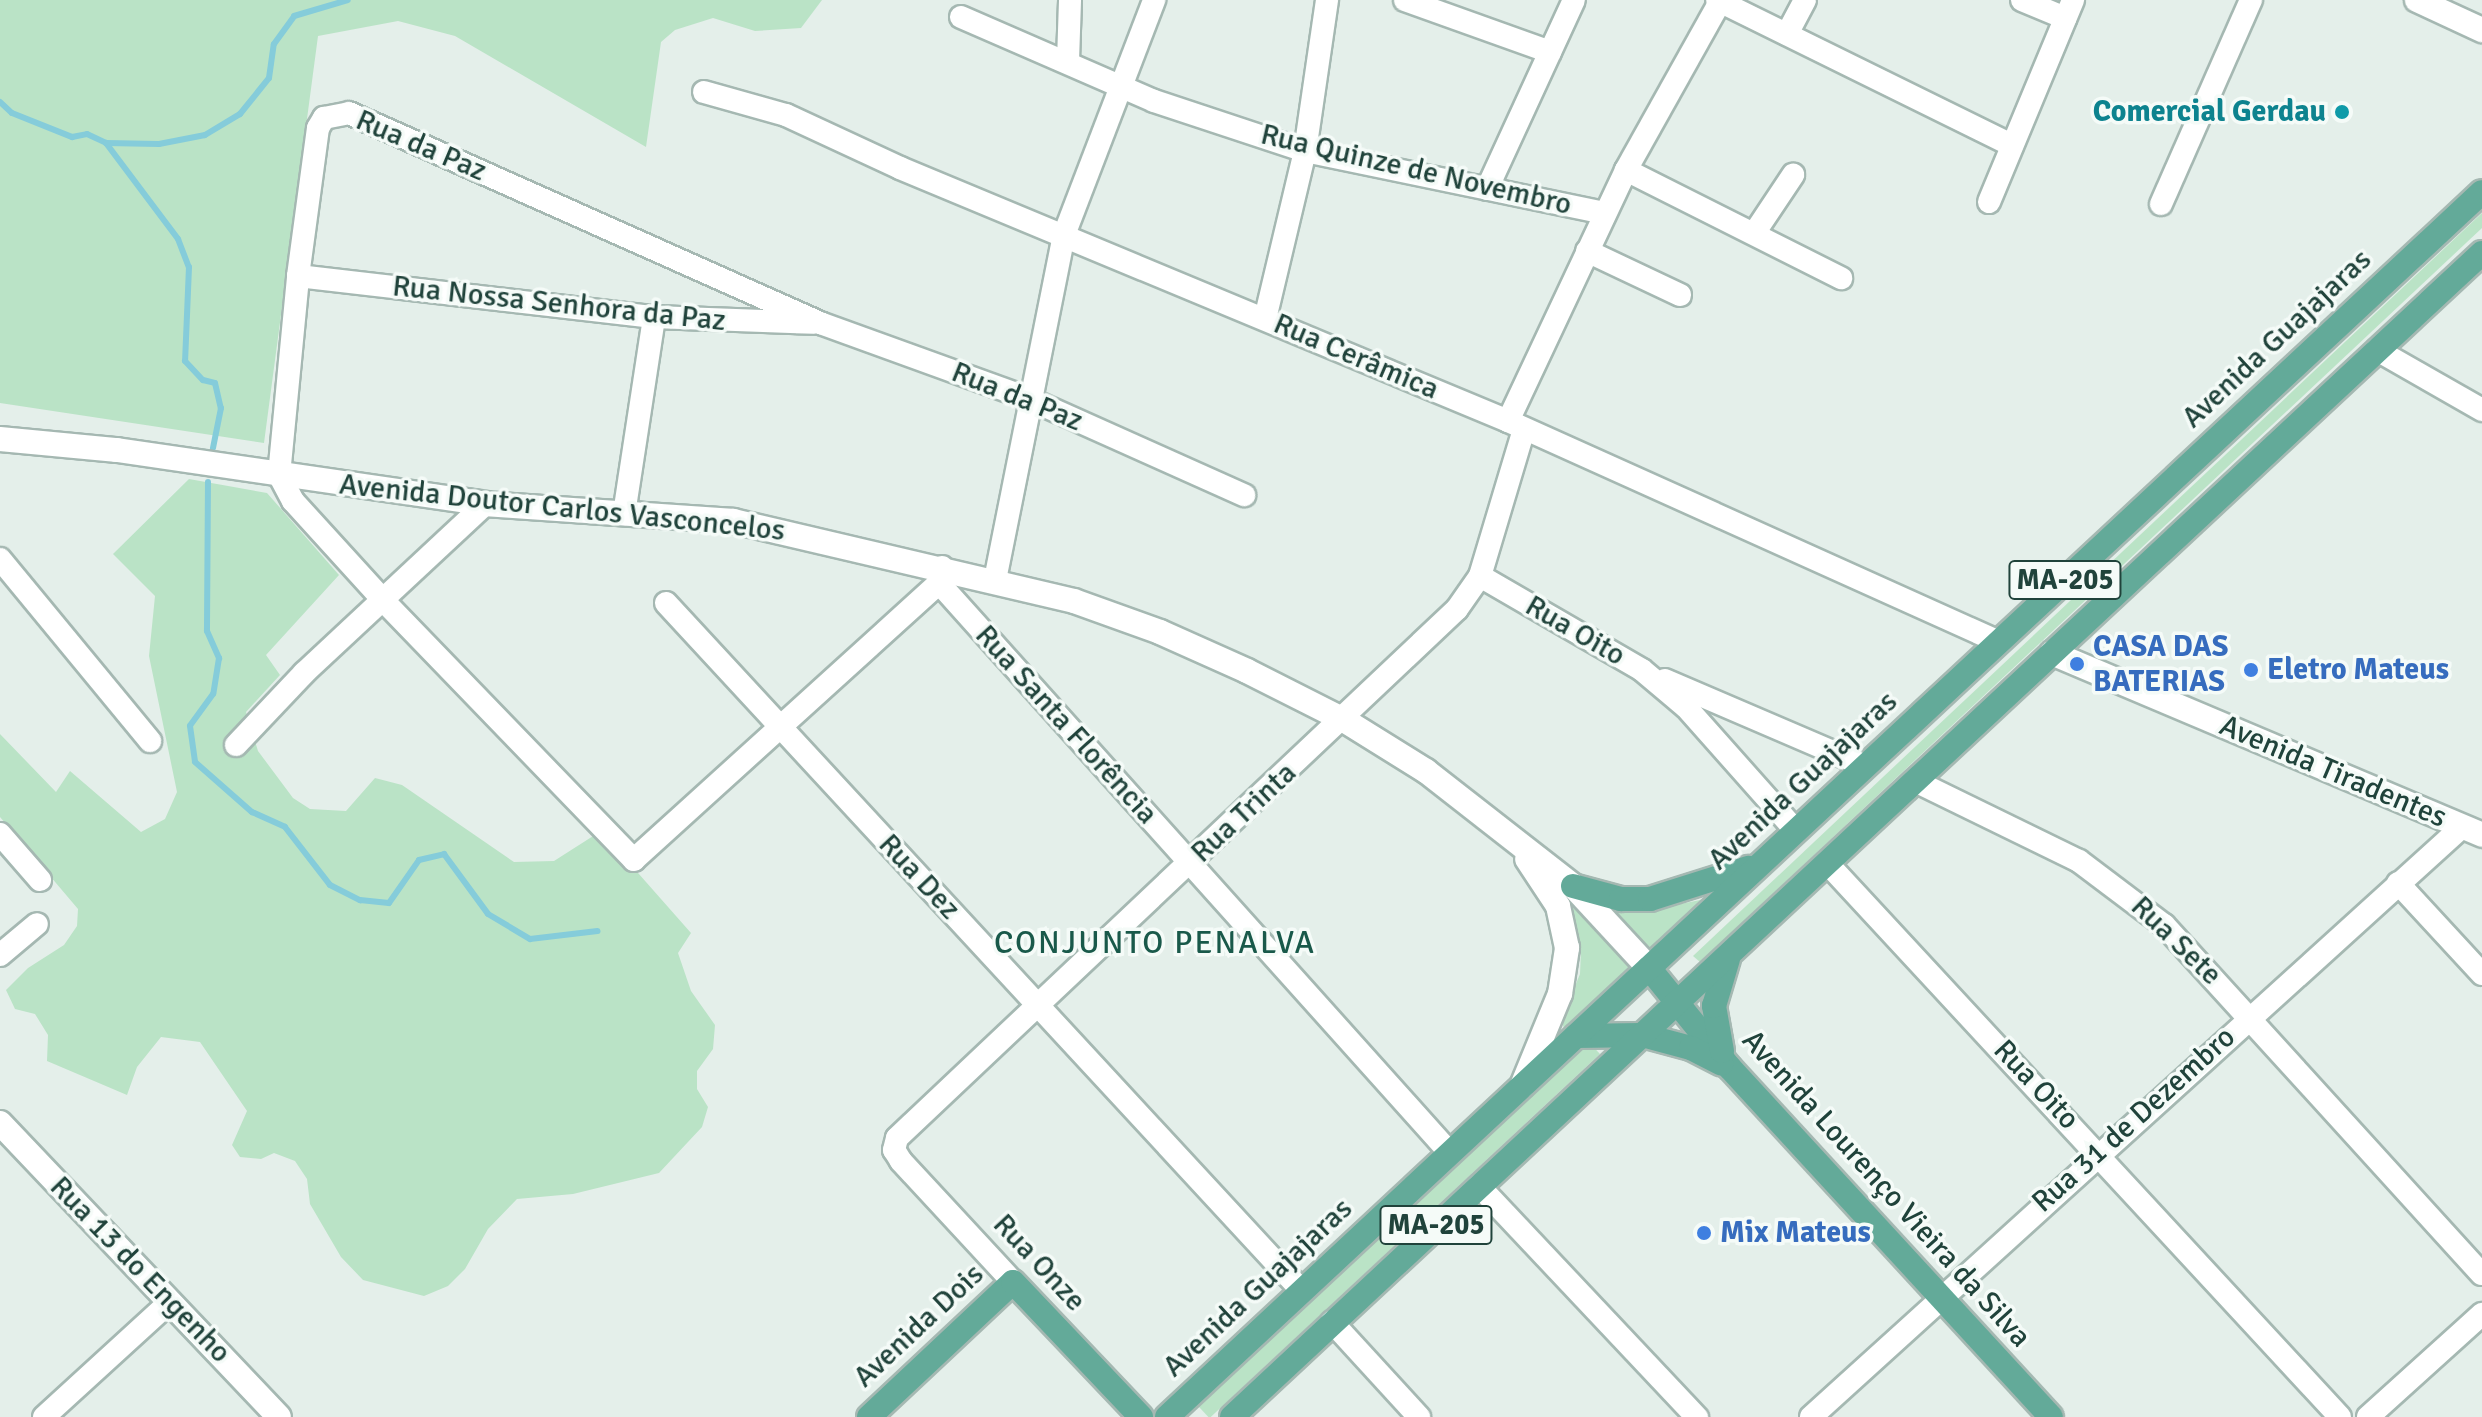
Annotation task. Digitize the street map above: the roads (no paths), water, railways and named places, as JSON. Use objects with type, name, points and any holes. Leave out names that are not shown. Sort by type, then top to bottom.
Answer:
[{"type":"main road","points":[[2417,0],[2482,30]]},
{"type":"main road","name":"Avenida Guajajaras","points":[[1167,1417],[2482,192]]},
{"type":"main road","name":"MA-205","points":[[1232,1417],[2482,253]]},
{"type":"main road","name":"Avenida Doutor Carlos Vasconcelos","points":[[0,439],[117,450],[485,504],[760,525],[941,575],[995,580],[1160,632],[1344,720],[1494,821],[1573,886],[1649,968]]},
{"type":"main road","name":"Avenida Tiradentes","points":[[2052,653],[2472,831]]},
{"type":"main road","name":"Avenida Doutor Carlos Vasconcelos","points":[[1494,821],[1546,885],[1566,938],[1560,994],[1522,1086]]},
{"type":"main road","points":[[1573,886],[1621,899],[1650,899],[1758,864]]},
{"type":"main road","points":[[1730,953],[1717,989],[1714,1022],[1730,1068]]},
{"type":"main road","name":"Avenida Lourenço Vieira da Silva","points":[[1649,968],[1730,1068],[2051,1417]]},
{"type":"main road","points":[[1576,1036],[1642,1035],[1691,1048],[1730,1068]]},
{"type":"main road","name":"Rua 13 do Engenho","points":[[0,1123],[279,1417]]},
{"type":"main road","name":"Avenida Dois","points":[[869,1417],[1013,1282]]},
{"type":"main road","name":"Rua Onze","points":[[1013,1282],[1141,1417]]},
{"type":"street","points":[[1068,61],[1070,0]]},
{"type":"street","points":[[995,580],[1027,398],[1064,235],[1123,88],[1154,0]]},
{"type":"street","points":[[1265,319],[1305,151],[1327,0]]},
{"type":"street","points":[[1405,0],[1550,52]]},
{"type":"street","points":[[1487,189],[1574,0]]},
{"type":"street","points":[[1787,34],[1805,0]]},
{"type":"street","points":[[1989,202],[2069,9],[2022,0]]},
{"type":"street","points":[[2161,204],[2251,0]]},
{"type":"street","points":[[1718,1],[2012,145]]},
{"type":"street","name":"Rua Trinta","points":[[894,1150],[897,1138],[1344,720],[1457,609],[1480,576],[1516,425],[1587,251],[1626,170],[1718,1]]},
{"type":"street","name":"Rua Quinze de Novembro","points":[[961,17],[1068,61],[1123,88],[1305,151],[1605,213]]},
{"type":"street","name":"Rua Cerâmica","points":[[704,92],[786,115],[1516,425],[1999,642]]},
{"type":"street","name":"Rua da Paz","points":[[279,475],[298,276],[318,128],[334,112],[349,113],[820,323],[1027,398],[1244,495]]},
{"type":"street","points":[[1626,170],[1755,232],[1841,278]]},
{"type":"street","points":[[1755,232],[1793,175]]},
{"type":"street","points":[[1587,251],[1680,295]]},
{"type":"street","name":"Rua Nossa Senhora da Paz","points":[[298,276],[654,317],[820,323]]},
{"type":"street","points":[[624,514],[654,317]]},
{"type":"street","points":[[2377,350],[2482,410]]},
{"type":"street","points":[[279,475],[293,501],[384,601],[634,860],[782,728],[941,575]]},
{"type":"street","points":[[236,745],[304,673],[485,504]]},
{"type":"street","points":[[0,559],[150,741]]},
{"type":"street","name":"Rua Santa Florência","points":[[941,575],[1190,864],[1450,1153]]},
{"type":"street","name":"Rua Oito","points":[[1480,576],[1642,670],[1686,707],[1796,831]]},
{"type":"street","name":"Rua Dez","points":[[666,603],[1302,1291]]},
{"type":"street","points":[[1642,670],[1866,766]]},
{"type":"street","name":"Rua Sete","points":[[1915,781],[2079,861],[2123,890],[2250,1015],[2482,1274]]},
{"type":"street","name":"Rua 31 de Dezembro","points":[[1811,1417],[1940,1296],[2398,883],[2472,831]]},
{"type":"street","points":[[0,834],[40,880]]},
{"type":"street","name":"Rua Oito","points":[[1827,863],[2099,1152],[2340,1417]]},
{"type":"street","points":[[2398,883],[2482,974]]},
{"type":"street","points":[[0,955],[37,924]]},
{"type":"street","name":"Rua Onze","points":[[894,1150],[1013,1282]]},
{"type":"street","points":[[1479,1186],[1697,1417]]},
{"type":"street","points":[[44,1417],[170,1302]]},
{"type":"street","points":[[2368,1417],[2482,1314]]},
{"type":"street","points":[[1332,1322],[1419,1417]]},
{"type":"waterway","points":[[106,143],[159,144],[205,135],[240,114],[269,78],[274,44],[294,16],[348,0]]},
{"type":"waterway","points":[[0,102],[12,113],[72,137],[87,134],[106,143],[178,239],[189,267],[185,361],[203,380],[215,383],[221,408],[213,448]]},
{"type":"waterway","points":[[208,482],[207,631],[219,658],[213,694],[190,726],[195,762],[252,812],[285,827],[330,885],[360,900],[389,903],[419,860],[444,854],[488,914],[530,939],[598,931]]},
{"type":"place","name":"Comercial Gerdau","points":[[2342,112]]},
{"type":"place","name":"CASA DAS BATERIAS","points":[[2077,664]]},
{"type":"place","name":"Eletro Mateus","points":[[2251,670]]},
{"type":"place","name":"Mix Mateus","points":[[1704,1233]]},
{"type":"district","name":"CONJUNTO PENALVA","points":[[1155,943]]}]
